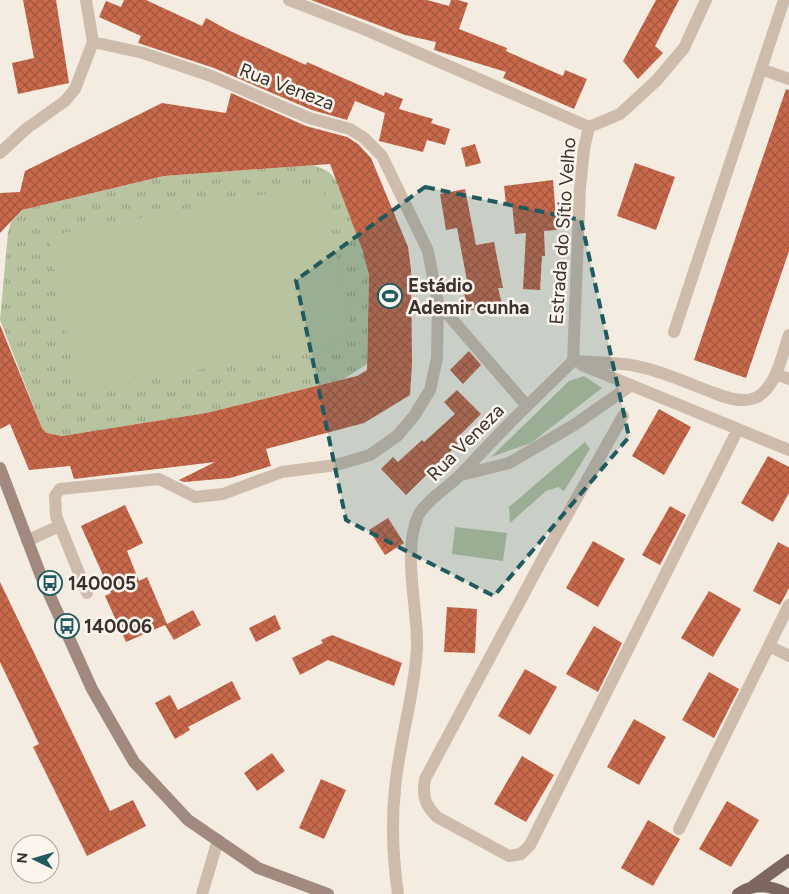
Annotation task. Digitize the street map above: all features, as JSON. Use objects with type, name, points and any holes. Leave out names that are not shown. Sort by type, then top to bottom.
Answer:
[{"type":"main road","points":[[0,468],[27,541],[92,690],[134,762],[188,820],[258,868],[328,894]]},
{"type":"main road","points":[[735,894],[752,887],[789,860]]},
{"type":"main road","points":[[752,887],[776,888],[787,894]]},
{"type":"street","points":[[0,153],[26,129],[65,101],[75,89],[94,42],[86,0]]},
{"type":"street","points":[[289,0],[366,30],[589,127]]},
{"type":"street","name":"Estrada do Sítio Velho","points":[[573,361],[580,188],[584,149],[589,127],[620,114],[656,81],[684,48],[706,0]]},
{"type":"street","points":[[674,332],[784,0]]},
{"type":"street","name":"Rua Veneza","points":[[94,42],[143,53],[211,76],[309,118],[350,129],[364,138],[382,156],[428,251],[438,303],[527,406],[461,474],[419,513],[412,531],[411,558],[417,611],[417,648],[411,699],[395,788],[392,829],[398,894]]},
{"type":"street","points":[[761,69],[789,79]]},
{"type":"street","points":[[87,593],[54,506],[55,496],[60,489],[159,479],[195,497],[223,494],[282,472],[336,465],[370,455],[397,436],[414,416],[430,390],[437,358],[438,303]]},
{"type":"street","points":[[527,406],[573,361],[629,365],[647,369],[721,395],[744,401],[756,397],[766,390],[776,374],[789,335]]},
{"type":"street","points":[[573,361],[789,450]]},
{"type":"street","points":[[776,374],[789,379]]},
{"type":"street","points":[[461,474],[508,463],[574,425],[630,386]]},
{"type":"street","points":[[624,416],[543,558],[425,779],[423,794],[428,808],[438,817],[510,856],[521,854],[530,845],[738,429]]},
{"type":"street","points":[[27,541],[60,526]]},
{"type":"street","points":[[679,829],[789,605]]},
{"type":"street","points":[[769,646],[789,656]]},
{"type":"street","points":[[202,894],[218,840]]},
{"type":"highlighted area","points":[[425,187],[581,220],[629,437],[494,596],[346,520],[296,280]]},
{"type":"green space","points":[[314,165],[329,172],[337,181],[362,249],[369,275],[367,364],[344,379],[206,413],[63,436],[47,433],[42,428],[0,320],[8,233],[11,222],[22,210],[164,176]]},
{"type":"green space","points":[[322,183],[353,340],[78,393],[48,236]]},
{"type":"green space","points":[[584,376],[602,388],[531,443],[491,457],[569,381]]},
{"type":"green space","points":[[585,442],[590,449],[564,491],[558,487],[546,491],[510,523],[509,507]]},
{"type":"green space","points":[[455,527],[507,533],[503,561],[452,554]]},
{"type":"building","points":[[23,0],[56,0],[69,83],[18,94],[12,63],[34,58]]},
{"type":"building","points":[[124,0],[146,0],[202,26],[206,18],[230,31],[306,65],[307,62],[384,96],[385,92],[403,99],[399,109],[433,119],[431,123],[450,129],[445,145],[427,140],[423,152],[379,141],[385,113],[355,101],[347,120],[312,110],[214,68],[138,43],[141,36],[99,17],[106,1],[121,7]]},
{"type":"building","points":[[311,0],[427,0],[449,6],[451,0],[458,0],[468,3],[459,29],[507,48],[506,51],[563,76],[565,70],[587,79],[574,109],[503,78],[506,72],[434,50],[436,42],[405,35]]},
{"type":"building","points":[[656,0],[679,0],[655,46],[663,53],[638,79],[623,61]]},
{"type":"building","points":[[786,89],[789,90],[789,251],[746,378],[694,360]]},
{"type":"building","name":"Estádio Ademir cunha","points":[[231,93],[306,126],[347,137],[358,144],[371,158],[408,247],[411,270],[412,364],[410,395],[364,423],[266,449],[271,466],[230,478],[184,482],[179,480],[215,462],[74,479],[70,466],[29,470],[10,424],[0,429],[0,325],[42,428],[47,433],[62,436],[206,413],[357,376],[367,370],[369,275],[362,249],[330,164],[164,176],[22,210],[0,233],[0,193],[20,192],[25,171],[162,103],[226,113]]},
{"type":"building","points":[[475,144],[481,163],[466,167],[461,148]]},
{"type":"building","points":[[635,163],[675,177],[656,230],[617,216]]},
{"type":"building","points":[[553,180],[557,230],[544,231],[545,256],[542,256],[540,290],[523,289],[526,233],[515,234],[512,203],[506,204],[504,186]]},
{"type":"building","points":[[465,189],[476,245],[494,242],[503,288],[498,288],[502,304],[468,311],[464,292],[469,291],[457,228],[446,230],[440,194]]},
{"type":"building","points":[[469,351],[481,365],[463,384],[450,370]]},
{"type":"building","points":[[457,390],[481,414],[455,440],[458,444],[406,495],[381,469],[393,457],[398,462],[455,414],[444,402]]},
{"type":"building","points":[[659,409],[691,427],[664,475],[632,456]]},
{"type":"building","points":[[768,456],[789,467],[789,493],[773,522],[741,503]]},
{"type":"building","points":[[125,505],[143,543],[127,551],[139,581],[147,577],[167,624],[193,610],[201,625],[174,640],[165,625],[126,642],[105,596],[111,593],[81,526]]},
{"type":"building","points":[[670,506],[686,515],[660,565],[642,555]]},
{"type":"building","points":[[388,518],[404,543],[385,555],[369,530]]},
{"type":"building","points":[[593,541],[625,559],[598,607],[566,588]]},
{"type":"building","points":[[778,542],[789,548],[789,588],[780,605],[753,591]]},
{"type":"building","points":[[0,582],[110,811],[133,800],[146,826],[87,856],[33,747],[39,744],[0,662]]},
{"type":"building","points":[[709,591],[741,609],[713,657],[681,638]]},
{"type":"building","points":[[447,607],[477,609],[475,653],[444,652]]},
{"type":"building","points":[[275,615],[281,629],[256,642],[249,628]]},
{"type":"building","points":[[594,626],[622,643],[598,692],[566,674]]},
{"type":"building","points":[[332,635],[402,663],[394,686],[328,660],[300,675],[292,658],[323,643],[321,640]]},
{"type":"building","points":[[525,669],[557,687],[530,735],[498,716]]},
{"type":"building","points":[[709,672],[739,689],[714,738],[682,720]]},
{"type":"building","points":[[232,681],[241,699],[188,727],[190,730],[175,739],[155,703],[170,695],[178,710]]},
{"type":"building","points":[[634,719],[666,737],[639,785],[607,767]]},
{"type":"building","points":[[272,753],[285,771],[257,791],[244,773]]},
{"type":"building","points":[[522,756],[554,775],[526,822],[494,804]]},
{"type":"building","points":[[321,779],[346,790],[324,839],[299,828]]},
{"type":"building","points":[[727,801],[759,820],[731,867],[699,849]]},
{"type":"building","points":[[648,820],[680,839],[653,886],[621,868]]},
{"type":"place","name":"Estádio Ademir cunha","points":[[390,296]]},
{"type":"place","name":"140005","points":[[50,583]]},
{"type":"place","name":"140006","points":[[67,626]]}]
